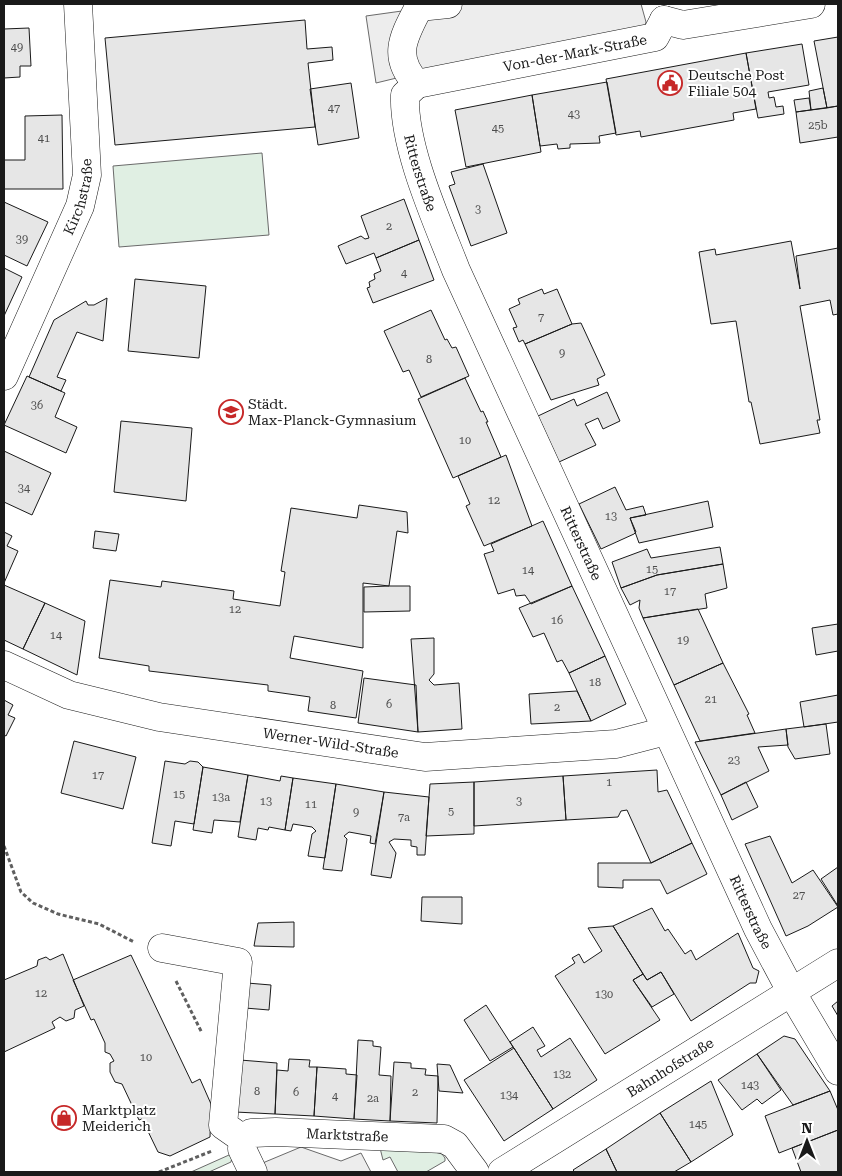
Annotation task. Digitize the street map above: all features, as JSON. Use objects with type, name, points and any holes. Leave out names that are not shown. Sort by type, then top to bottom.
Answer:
[{"type":"street","name":"Kirchstraße","points":[[4,376],[80,206],[87,175],[78,4]]},
{"type":"street","points":[[418,84],[409,75],[404,63],[402,40],[418,6],[448,4]]},
{"type":"street","name":"Von-der-Mark-Straße","points":[[418,84],[655,37],[661,12],[683,25],[811,4]]},
{"type":"street","name":"Ritterstraße","points":[[418,84],[405,94],[404,109],[420,176],[456,270],[758,930],[792,993],[838,1070]]},
{"type":"street","name":"Werner-Wild-Straße","points":[[4,664],[69,695],[159,717],[425,757],[616,744],[666,731]]},
{"type":"street","points":[[162,948],[238,962],[223,1125],[243,1139],[242,1149],[253,1172]]},
{"type":"street","name":"Bahnhofstraße","points":[[502,1172],[838,964]]},
{"type":"street","name":"Marktstraße","points":[[243,1139],[251,1133],[276,1132],[444,1139],[454,1145],[475,1172]]},
{"type":"path","points":[[4,846],[21,892],[33,903],[58,914],[99,924],[136,943]]},
{"type":"path","points":[[172,974],[201,1032],[230,1050]]},
{"type":"path","points":[[159,1172],[243,1139]]},
{"type":"green space","points":[[262,153],[269,235],[119,247],[113,166]]},
{"type":"green space","points":[[380,1148],[435,1152],[442,1154],[445,1161],[426,1172],[398,1172],[390,1157],[383,1160]]},
{"type":"green space","points":[[229,1155],[232,1157],[231,1162],[209,1172],[191,1172]]},
{"type":"shaded area","points":[[414,4],[641,4],[646,22],[642,36],[409,75],[376,83],[366,16],[409,10]]},
{"type":"shaded area","points":[[301,1147],[341,1161],[361,1153],[371,1172],[241,1172]]},
{"type":"building","points":[[305,20],[307,49],[332,47],[333,60],[308,63],[315,127],[115,145],[105,38]]},
{"type":"building","points":[[29,28],[31,66],[20,66],[20,77],[4,78],[4,29]]},
{"type":"building","points":[[838,37],[838,106],[827,108],[814,41]]},
{"type":"building","points":[[802,44],[809,85],[768,92],[769,98],[774,97],[776,107],[783,106],[784,114],[758,118],[746,53]]},
{"type":"building","points":[[746,53],[756,109],[733,113],[734,120],[641,137],[640,131],[616,135],[606,79]]},
{"type":"building","points":[[607,82],[616,133],[599,136],[600,143],[570,144],[570,148],[558,149],[557,144],[540,146],[532,95]]},
{"type":"building","points":[[351,83],[359,138],[318,145],[310,89]]},
{"type":"building","points":[[823,88],[827,108],[811,110],[809,91]]},
{"type":"building","points":[[532,95],[541,152],[466,167],[455,110]]},
{"type":"building","points":[[809,98],[811,110],[796,112],[794,100]]},
{"type":"building","points":[[838,106],[838,137],[800,143],[796,112]]},
{"type":"building","points":[[62,115],[63,189],[4,189],[4,160],[25,160],[25,116]]},
{"type":"building","points":[[483,164],[507,233],[471,246],[449,186],[455,184],[451,172]]},
{"type":"building","points":[[404,199],[419,240],[376,258],[374,253],[346,264],[338,246],[361,236],[365,239],[369,238],[361,216]]},
{"type":"building","points":[[4,202],[48,222],[27,266],[4,255]]},
{"type":"building","points":[[419,240],[434,280],[373,303],[367,288],[370,287],[369,282],[375,279],[374,274],[381,271],[376,258]]},
{"type":"building","points":[[791,241],[800,289],[796,256],[838,248],[838,314],[833,315],[830,300],[800,306],[820,420],[817,420],[820,433],[760,444],[751,402],[749,402],[736,321],[711,324],[699,252],[715,249],[716,255]]},
{"type":"building","points":[[4,268],[22,277],[4,316]]},
{"type":"building","points":[[135,279],[206,286],[199,358],[128,351]]},
{"type":"building","points":[[542,289],[544,294],[557,289],[572,324],[525,344],[523,340],[519,342],[513,328],[517,327],[509,309],[520,304],[518,299]]},
{"type":"building","points":[[107,298],[103,341],[77,332],[57,377],[66,380],[61,391],[29,377],[54,320],[86,301],[88,305],[94,305]]},
{"type":"building","points":[[431,310],[445,340],[447,339],[452,348],[456,347],[469,376],[421,397],[409,370],[403,372],[384,331]]},
{"type":"building","points":[[581,323],[605,375],[597,379],[599,385],[551,400],[525,344],[572,324]]},
{"type":"building","points":[[27,376],[65,393],[55,417],[77,427],[66,453],[4,425]]},
{"type":"building","points":[[465,378],[481,412],[483,411],[501,457],[453,478],[418,399]]},
{"type":"building","points":[[607,392],[620,421],[603,429],[598,418],[585,424],[596,445],[559,462],[538,416],[574,399],[577,406]]},
{"type":"building","points":[[121,421],[192,428],[186,501],[114,492]]},
{"type":"building","points":[[4,451],[51,473],[32,515],[4,502]]},
{"type":"building","points":[[506,455],[532,526],[484,546],[466,506],[470,504],[458,476]]},
{"type":"building","points":[[615,487],[626,510],[643,506],[646,515],[630,518],[636,532],[634,534],[601,549],[579,504]]},
{"type":"building","points":[[708,501],[713,527],[639,543],[630,518]]},
{"type":"building","points":[[359,505],[407,512],[408,533],[397,531],[389,586],[363,583],[363,648],[294,636],[290,658],[363,671],[356,718],[308,711],[310,697],[268,691],[268,685],[149,671],[149,666],[99,658],[110,580],[161,587],[162,581],[234,591],[233,599],[280,606],[285,572],[281,571],[291,508],[357,518]]},
{"type":"building","points":[[543,521],[572,586],[531,604],[525,595],[516,596],[514,589],[498,594],[484,554],[494,551],[491,544]]},
{"type":"building","points":[[95,531],[119,534],[116,551],[93,548]]},
{"type":"building","points":[[4,532],[12,536],[7,546],[18,551],[4,583]]},
{"type":"building","points":[[720,547],[723,564],[657,575],[621,588],[612,562],[647,549],[651,558]]},
{"type":"building","points":[[723,564],[727,588],[705,594],[707,608],[643,618],[639,608],[640,600],[630,605],[621,588],[657,575]]},
{"type":"building","points":[[4,585],[45,603],[23,649],[4,640]]},
{"type":"building","points":[[410,586],[410,611],[364,612],[364,587]]},
{"type":"building","points":[[572,586],[605,656],[569,673],[562,660],[557,662],[544,633],[533,637],[519,608]]},
{"type":"building","points":[[45,603],[85,621],[77,675],[23,649]]},
{"type":"building","points":[[698,609],[723,663],[674,685],[643,618]]},
{"type":"building","points":[[838,624],[838,651],[816,655],[812,628]]},
{"type":"building","points":[[434,638],[434,674],[429,680],[434,685],[459,683],[462,729],[418,732],[411,639]]},
{"type":"building","points":[[605,656],[626,704],[591,721],[569,673]]},
{"type":"building","points":[[723,663],[749,714],[747,715],[755,733],[700,741],[674,685]]},
{"type":"building","points":[[364,678],[416,685],[418,732],[358,723]]},
{"type":"building","points":[[577,691],[591,721],[531,724],[529,694]]},
{"type":"building","points":[[838,695],[838,722],[804,727],[800,702]]},
{"type":"building","points":[[4,700],[13,705],[8,715],[15,718],[6,736],[4,735]]},
{"type":"building","points":[[826,724],[830,754],[795,759],[788,747],[786,729]]},
{"type":"building","points":[[786,729],[788,745],[758,747],[769,771],[721,795],[695,742]]},
{"type":"building","points":[[74,741],[136,757],[123,809],[61,793]]},
{"type":"building","points":[[165,761],[185,764],[190,761],[198,762],[203,767],[194,824],[175,821],[171,846],[152,843]]},
{"type":"building","points":[[203,767],[248,775],[240,822],[214,820],[212,833],[193,830]]},
{"type":"building","points":[[657,770],[658,792],[667,790],[692,843],[651,863],[627,810],[621,811],[618,817],[566,820],[563,776]]},
{"type":"building","points":[[248,775],[280,781],[281,776],[293,778],[285,830],[269,827],[268,830],[258,828],[256,840],[238,837]]},
{"type":"building","points":[[563,776],[566,820],[474,826],[474,782]]},
{"type":"building","points":[[293,778],[336,784],[325,858],[308,856],[312,834],[316,831],[312,827],[293,824],[291,831],[285,830]]},
{"type":"building","points":[[474,782],[474,834],[426,836],[430,784]]},
{"type":"building","points":[[746,782],[758,807],[732,820],[721,795]]},
{"type":"building","points":[[336,784],[384,792],[375,844],[370,843],[371,836],[349,832],[344,836],[347,839],[342,871],[323,869]]},
{"type":"building","points":[[384,792],[429,797],[425,855],[417,855],[417,847],[411,846],[411,840],[394,839],[389,842],[396,853],[391,878],[371,875]]},
{"type":"building","points":[[770,836],[792,883],[813,870],[838,907],[808,926],[786,936],[745,844]]},
{"type":"building","points":[[692,843],[707,874],[667,894],[660,880],[623,880],[623,888],[598,887],[598,863],[651,863]]},
{"type":"building","points":[[838,867],[838,906],[821,879]]},
{"type":"building","points":[[422,897],[462,897],[462,924],[421,921]]},
{"type":"building","points":[[652,908],[665,931],[668,929],[685,954],[691,950],[696,960],[738,933],[753,968],[759,971],[756,983],[750,983],[691,1021],[661,972],[647,980],[613,926]]},
{"type":"building","points":[[294,922],[294,947],[254,946],[258,923]]},
{"type":"building","points":[[613,926],[643,974],[633,980],[660,1020],[605,1054],[555,976],[575,963],[572,958],[579,954],[584,963],[602,951],[588,928]]},
{"type":"building","points":[[63,954],[84,1006],[75,1010],[74,1018],[66,1021],[60,1017],[52,1022],[55,1028],[4,1052],[4,980],[37,966],[38,960],[46,957],[50,960]]},
{"type":"building","points":[[131,955],[192,1083],[200,1079],[211,1104],[210,1137],[170,1156],[158,1152],[142,1119],[139,1120],[122,1084],[115,1082],[110,1072],[110,1063],[114,1061],[110,1054],[105,1052],[105,1043],[94,1019],[91,1020],[73,980]]},
{"type":"building","points":[[661,972],[674,994],[652,1007],[633,980],[643,974],[647,980]]},
{"type":"building","points":[[247,983],[271,985],[269,1010],[245,1008]]},
{"type":"building","points":[[838,1001],[838,1016],[832,1006]]},
{"type":"building","points":[[486,1005],[513,1047],[490,1061],[464,1020]]},
{"type":"building","points":[[533,1027],[545,1046],[537,1050],[541,1057],[570,1038],[597,1080],[553,1109],[510,1042]]},
{"type":"building","points":[[784,1036],[795,1039],[830,1091],[793,1105],[757,1054]]},
{"type":"building","points":[[358,1040],[373,1041],[373,1046],[381,1047],[379,1075],[391,1076],[390,1121],[354,1119]]},
{"type":"building","points":[[514,1048],[553,1109],[504,1141],[464,1080]]},
{"type":"building","points":[[757,1054],[781,1090],[762,1104],[757,1099],[742,1110],[718,1080]]},
{"type":"building","points":[[289,1059],[310,1060],[309,1067],[317,1067],[314,1116],[275,1114],[277,1070],[288,1071]]},
{"type":"building","points":[[240,1060],[277,1063],[275,1114],[235,1112]]},
{"type":"building","points":[[394,1062],[411,1063],[411,1068],[426,1069],[425,1075],[438,1076],[437,1123],[390,1121]]},
{"type":"building","points":[[437,1064],[450,1065],[463,1093],[439,1091]]},
{"type":"building","points":[[317,1067],[346,1069],[346,1074],[357,1075],[354,1119],[314,1116]]},
{"type":"building","points":[[711,1081],[733,1135],[691,1162],[660,1113]]},
{"type":"building","points":[[830,1091],[838,1110],[838,1130],[779,1153],[765,1116]]},
{"type":"building","points":[[660,1113],[691,1162],[674,1172],[617,1172],[606,1149]]},
{"type":"building","points":[[838,1130],[838,1172],[801,1172],[792,1148]]},
{"type":"building","points":[[606,1149],[617,1172],[575,1172],[573,1170]]},
{"type":"place","name":"Deutsche Post Filiale 504","points":[[670,83]]},
{"type":"place","name":"Städt. Max-Planck-Gymnasium","points":[[231,412]]},
{"type":"place","name":"Marktplatz Meiderich","points":[[64,1118]]}]
